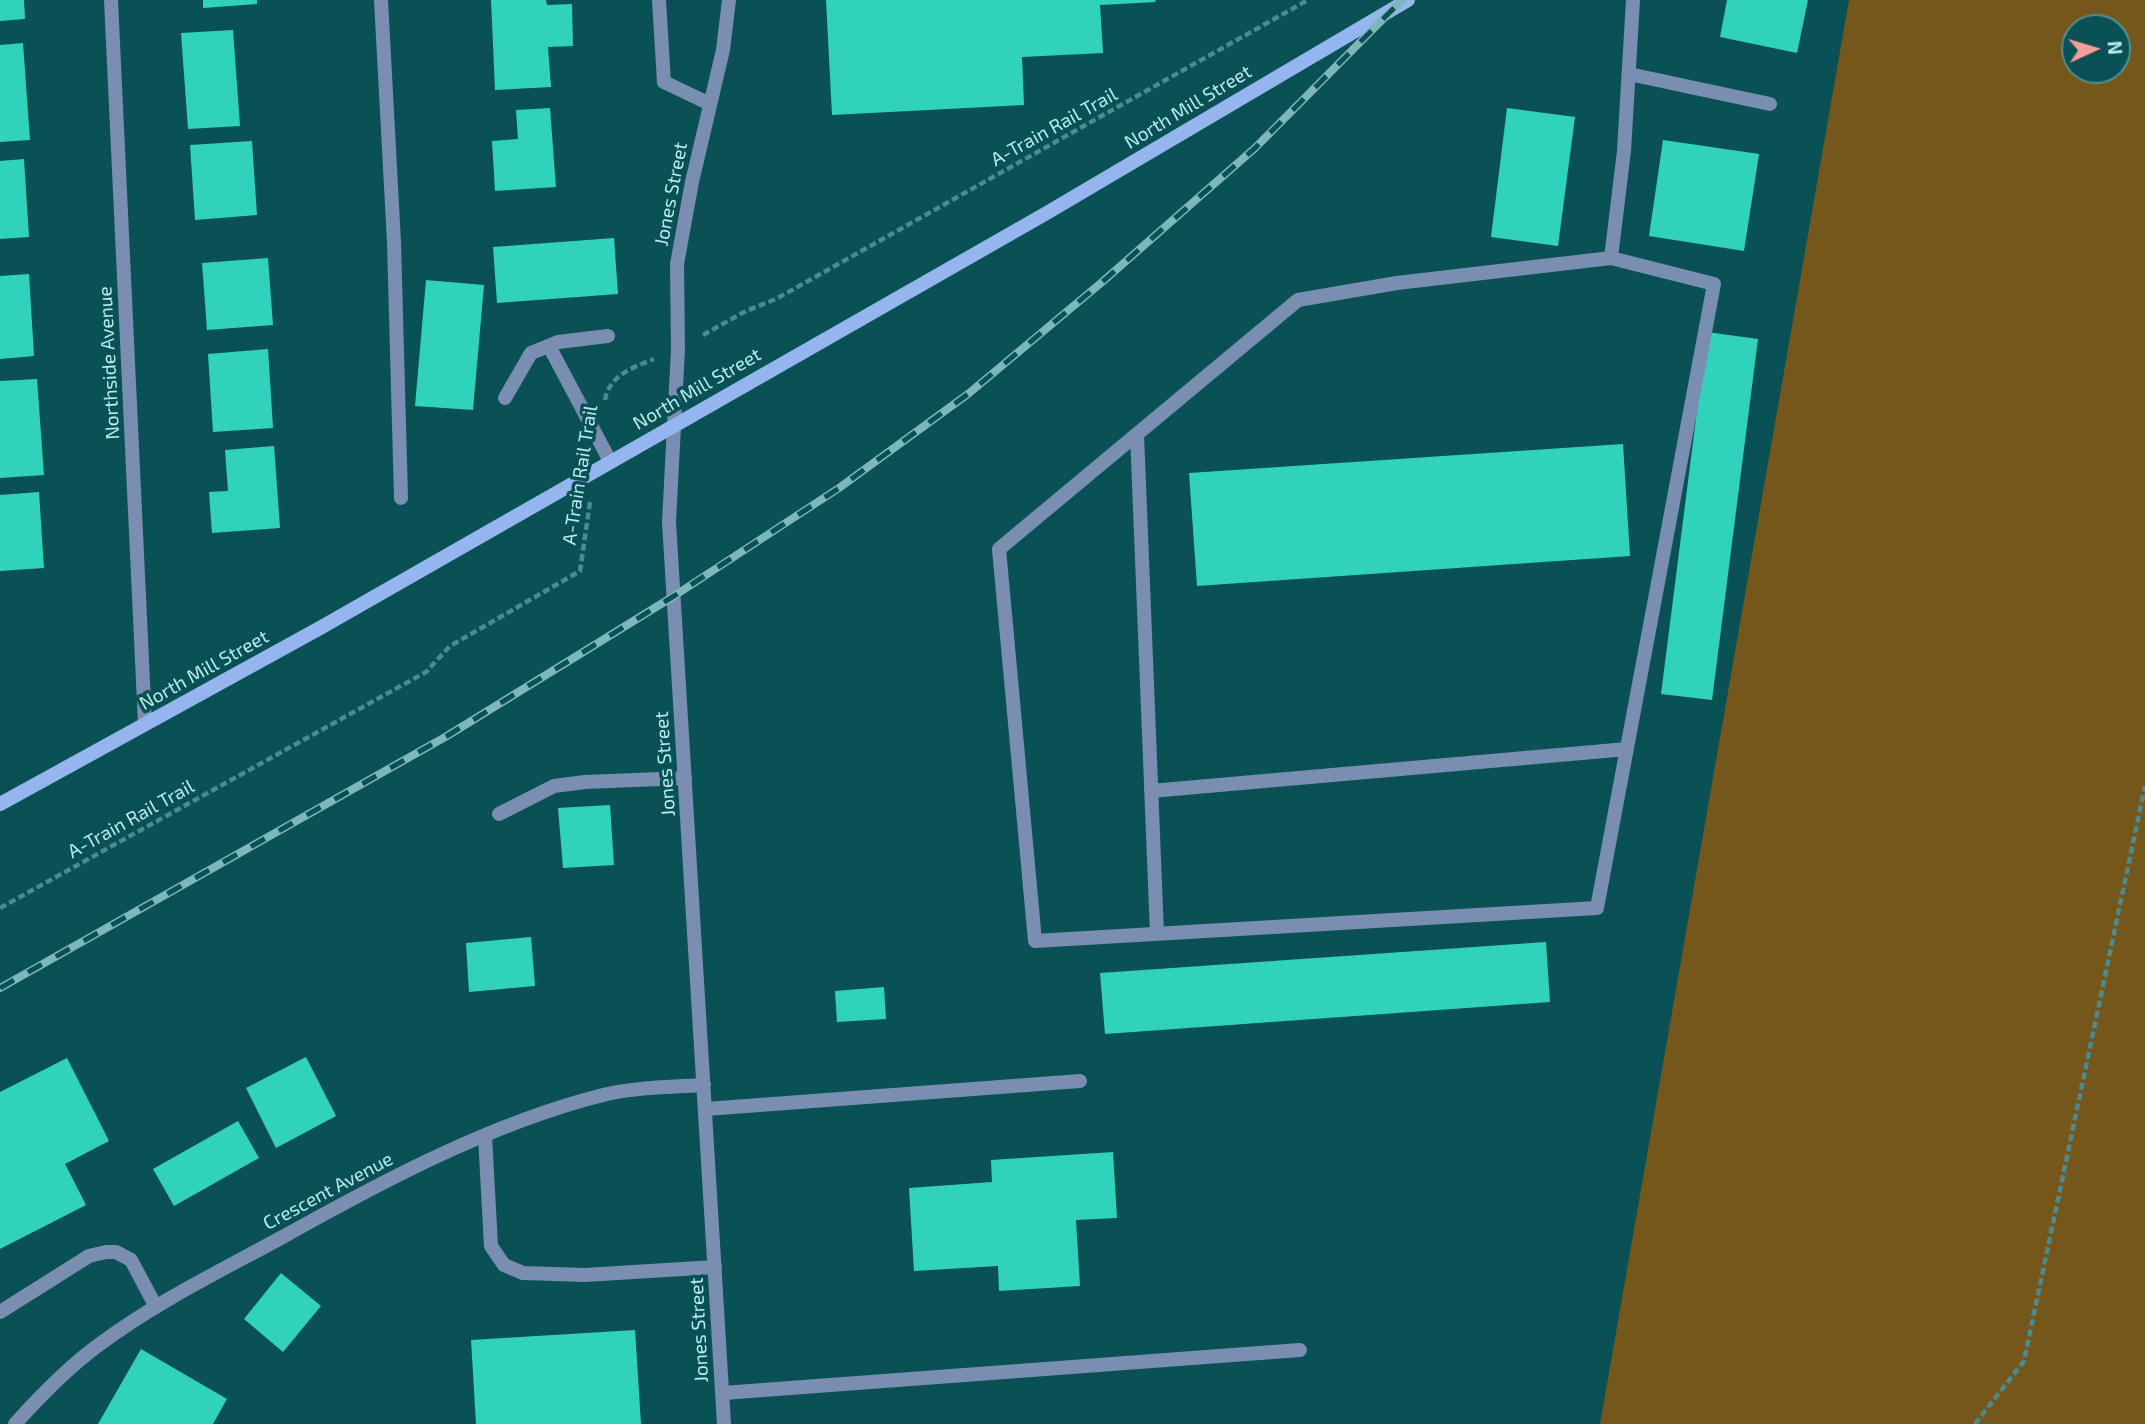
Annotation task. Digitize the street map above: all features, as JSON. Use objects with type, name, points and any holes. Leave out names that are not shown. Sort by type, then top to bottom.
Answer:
[{"type":"main road","name":"North Mill Street","points":[[0,804],[320,628],[1045,214],[1408,0]]},
{"type":"street","name":"Northside Avenue","points":[[111,0],[145,724]]},
{"type":"street","points":[[381,0],[394,242],[401,498]]},
{"type":"street","points":[[659,0],[664,82],[710,104]]},
{"type":"street","name":"Jones Street","points":[[724,1424],[669,522],[678,349],[677,264],[692,182],[723,50],[729,0]]},
{"type":"street","points":[[1611,258],[1624,151],[1633,0]]},
{"type":"street","points":[[1629,74],[1770,104]]},
{"type":"street","points":[[1611,258],[1714,284],[1597,908],[1035,941],[999,549],[1298,300],[1397,283],[1611,258]]},
{"type":"street","points":[[505,398],[531,353],[558,342],[608,336]]},
{"type":"street","points":[[550,346],[610,461]]},
{"type":"street","points":[[1138,434],[1157,934]]},
{"type":"street","points":[[1151,791],[1627,749]]},
{"type":"street","points":[[499,814],[554,786],[585,782],[685,778]]},
{"type":"street","points":[[706,1109],[1080,1081]]},
{"type":"street","name":"Crescent Avenue","points":[[15,1424],[47,1388],[99,1344],[156,1307],[376,1185],[550,1110],[605,1094],[704,1085]]},
{"type":"street","points":[[485,1136],[491,1246],[505,1265],[523,1273],[574,1275],[715,1266]]},
{"type":"street","points":[[0,1312],[89,1256],[106,1252],[116,1252],[131,1260],[156,1307]]},
{"type":"street","points":[[723,1393],[1300,1350]]},
{"type":"path","name":"A-Train Rail Trail","points":[[599,440],[607,390],[624,371],[678,349],[746,311],[776,299],[1308,0]]},
{"type":"path","name":"A-Train Rail Trail","points":[[0,908],[426,672],[450,646],[580,571],[595,470]]},
{"type":"path","points":[[1975,1424],[2024,1361],[2145,786]]},
{"type":"shaded area","points":[[1849,0],[2145,0],[2145,1424],[1600,1424]]},
{"type":"building","points":[[0,0],[24,0],[25,19],[0,21]]},
{"type":"building","points":[[203,0],[257,0],[257,4],[203,8]]},
{"type":"building","points":[[491,0],[546,0],[547,5],[572,4],[573,46],[548,47],[551,87],[495,90]]},
{"type":"building","points":[[826,0],[1156,2],[1100,5],[1103,53],[1022,57],[1024,105],[832,115]]},
{"type":"building","points":[[1727,0],[1808,0],[1797,53],[1720,37]]},
{"type":"building","points":[[233,30],[240,126],[188,129],[181,33]]},
{"type":"building","points":[[23,43],[30,140],[0,142],[0,45]]},
{"type":"building","points":[[550,108],[556,187],[495,191],[492,141],[518,139],[516,110]]},
{"type":"building","points":[[1507,108],[1575,117],[1558,246],[1491,237]]},
{"type":"building","points":[[1663,140],[1759,154],[1744,251],[1649,236]]},
{"type":"building","points":[[252,141],[257,215],[195,220],[190,145]]},
{"type":"building","points":[[24,159],[29,237],[0,239],[0,161]]},
{"type":"building","points":[[614,238],[618,294],[497,303],[493,247]]},
{"type":"building","points":[[268,258],[273,325],[207,330],[202,263]]},
{"type":"building","points":[[29,274],[34,356],[0,359],[0,276]]},
{"type":"building","points":[[426,280],[484,285],[473,410],[415,406]]},
{"type":"building","points":[[1707,332],[1758,339],[1712,700],[1661,694]]},
{"type":"building","points":[[268,349],[273,428],[213,432],[208,354]]},
{"type":"building","points":[[37,379],[44,475],[0,478],[0,381]]},
{"type":"building","points":[[1623,444],[1630,556],[1197,586],[1189,473]]},
{"type":"building","points":[[274,446],[280,528],[212,533],[209,492],[228,491],[225,450]]},
{"type":"building","points":[[39,492],[44,568],[0,571],[0,495]]},
{"type":"building","points":[[610,805],[614,865],[563,868],[558,808]]},
{"type":"building","points":[[531,937],[535,986],[469,992],[466,943]]},
{"type":"building","points":[[1546,942],[1550,1002],[1105,1034],[1100,973]]},
{"type":"building","points":[[884,987],[886,1019],[837,1022],[835,991]]},
{"type":"building","points":[[306,1057],[336,1116],[276,1148],[246,1088]]},
{"type":"building","points":[[67,1058],[109,1141],[65,1164],[86,1205],[0,1249],[0,1092]]},
{"type":"building","points":[[238,1121],[259,1158],[174,1206],[153,1169]]},
{"type":"building","points":[[1113,1152],[1117,1218],[1076,1220],[1080,1286],[999,1291],[998,1266],[914,1271],[909,1188],[992,1182],[991,1160]]},
{"type":"building","points":[[281,1273],[321,1306],[283,1352],[244,1319]]},
{"type":"building","points":[[635,1330],[641,1424],[476,1424],[471,1340]]},
{"type":"building","points":[[141,1349],[227,1399],[213,1424],[98,1424]]},
{"type":"railway","points":[[0,988],[447,736],[674,596],[839,488],[968,394],[1101,283],[1255,148],[1402,0]]}]
